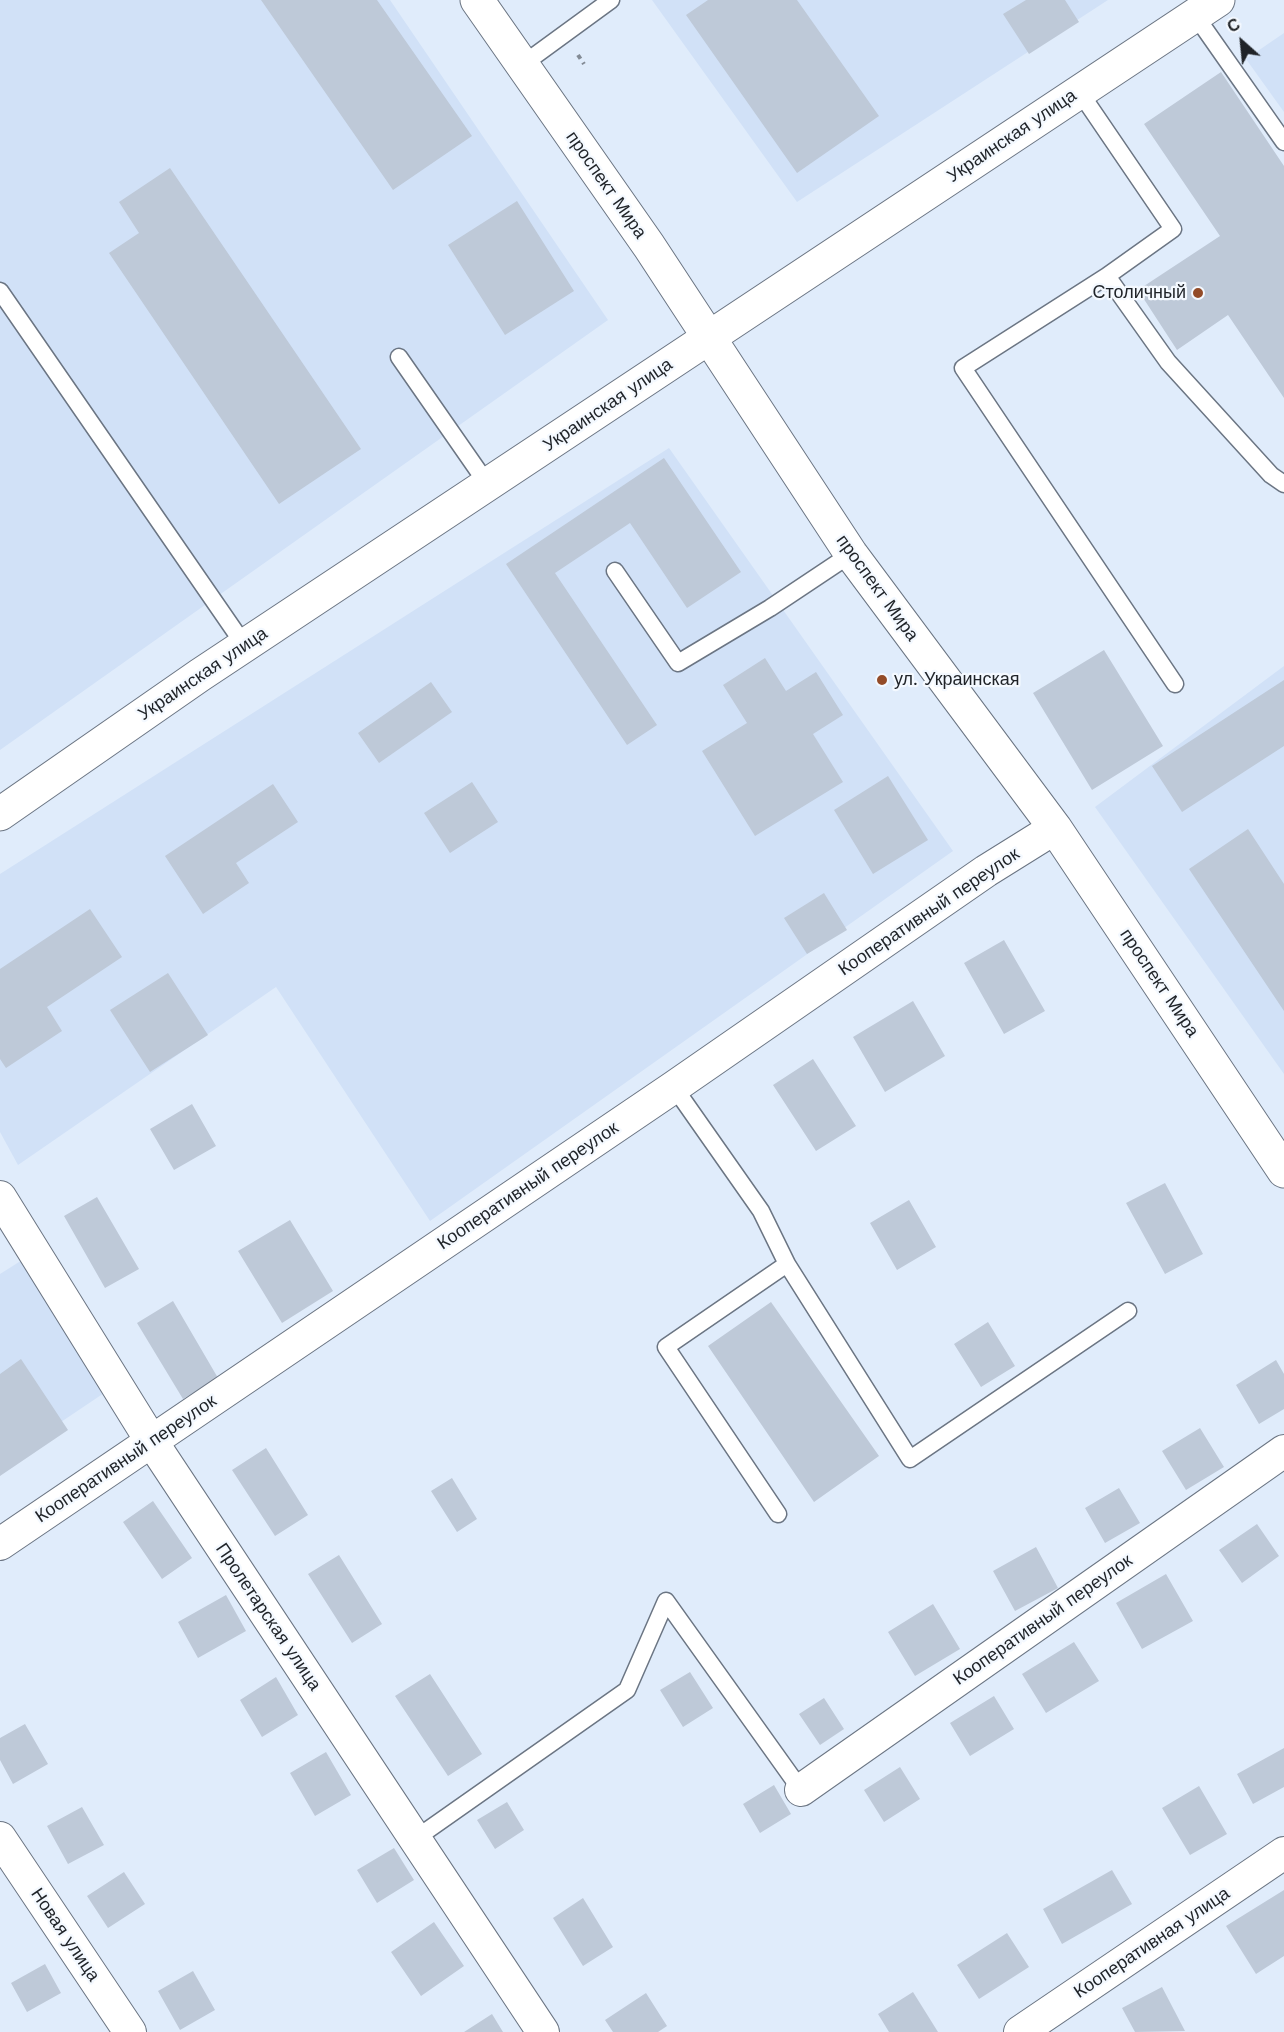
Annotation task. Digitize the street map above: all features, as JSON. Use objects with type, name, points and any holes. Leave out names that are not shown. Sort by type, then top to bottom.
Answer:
[{"type":"main road","name":"проспект Мира","points":[[477,0],[649,246],[851,554],[1055,828],[1284,1171]]},
{"type":"main road","name":"Украинская улица","points":[[0,814],[245,646],[1207,8]]},
{"type":"street","name":"Кооперативный переулок","points":[[0,1544],[674,1087],[986,871],[1055,828]]},
{"type":"street","name":"Пролетарская улица","points":[[0,1197],[152,1442],[543,2032]]},
{"type":"street","name":"Кооперативный переулок","points":[[801,1790],[1284,1451]]},
{"type":"street","name":"Новая улица","points":[[0,1838],[130,2032]]},
{"type":"street","name":"Кооперативная улица","points":[[1020,2032],[1284,1853]]},
{"type":"lane","points":[[522,65],[611,0]]},
{"type":"lane","points":[[1207,8],[1284,142]]},
{"type":"lane","points":[[1079,91],[1173,229],[1107,276],[963,368],[1176,684]]},
{"type":"lane","points":[[1107,276],[1168,362],[1272,475],[1284,484]]},
{"type":"lane","points":[[0,291],[245,646]]},
{"type":"lane","points":[[399,357],[488,485]]},
{"type":"lane","points":[[615,571],[678,663],[770,608],[851,554]]},
{"type":"lane","points":[[674,1087],[761,1211],[787,1264],[910,1459],[1128,1311]]},
{"type":"lane","points":[[778,1514],[666,1347],[787,1264]]},
{"type":"lane","points":[[415,1839],[627,1690],[666,1601],[801,1790]]},
{"type":"shaded area","points":[[0,0],[390,0],[608,320],[0,750]]},
{"type":"shaded area","points":[[652,0],[1108,0],[797,202]]},
{"type":"shaded area","points":[[1284,33],[1284,112],[1246,59]]},
{"type":"shaded area","points":[[669,448],[953,851],[430,1221],[276,987],[18,1165],[0,1132],[0,874]]},
{"type":"shaded area","points":[[1284,666],[1284,1074],[1095,807]]},
{"type":"shaded area","points":[[27,1257],[116,1385],[0,1463],[0,1274]]},
{"type":"building","points":[[261,0],[377,0],[472,136],[393,190]]},
{"type":"building","points":[[708,0],[797,0],[879,116],[797,173],[686,15]]},
{"type":"building","points":[[1026,0],[1065,0],[1079,22],[1029,54],[1003,14]]},
{"type":"building","points":[[1221,72],[1284,166],[1284,398],[1228,315],[1177,350],[1138,290],[1220,236],[1144,124]]},
{"type":"building","points":[[170,168],[361,449],[279,504],[109,253],[139,233],[119,202]]},
{"type":"building","points":[[517,201],[574,291],[505,335],[448,245]]},
{"type":"building","points":[[664,458],[741,572],[687,608],[630,523],[555,573],[657,725],[627,745],[506,564]]},
{"type":"building","points":[[1104,650],[1163,746],[1092,790],[1033,693]]},
{"type":"building","points":[[765,658],[786,691],[816,672],[843,715],[813,734],[843,782],[755,836],[702,751],[747,723],[723,685]]},
{"type":"building","points":[[1284,680],[1284,746],[1182,812],[1152,766]]},
{"type":"building","points":[[431,682],[452,712],[379,763],[358,733]]},
{"type":"building","points":[[888,776],[928,840],[873,874],[834,810]]},
{"type":"building","points":[[472,782],[498,822],[450,853],[424,813]]},
{"type":"building","points":[[273,784],[298,822],[236,863],[249,883],[203,914],[165,856]]},
{"type":"building","points":[[1248,829],[1284,884],[1284,1011],[1189,869]]},
{"type":"building","points":[[824,893],[847,930],[807,954],[784,918]]},
{"type":"building","points":[[90,909],[122,957],[47,1007],[62,1031],[6,1068],[0,1059],[0,969]]},
{"type":"building","points":[[1004,940],[1045,1011],[1004,1034],[964,963]]},
{"type":"building","points":[[168,973],[208,1035],[150,1072],[110,1010]]},
{"type":"building","points":[[913,1001],[945,1056],[885,1092],[853,1037]]},
{"type":"building","points":[[813,1059],[856,1126],[816,1151],[773,1085]]},
{"type":"building","points":[[192,1104],[216,1146],[174,1170],[150,1129]]},
{"type":"building","points":[[1165,1183],[1203,1254],[1165,1274],[1126,1203]]},
{"type":"building","points":[[97,1197],[139,1269],[105,1288],[64,1216]]},
{"type":"building","points":[[909,1200],[936,1247],[897,1270],[870,1223]]},
{"type":"building","points":[[290,1220],[333,1291],[282,1323],[238,1251]]},
{"type":"building","points":[[173,1301],[218,1378],[183,1399],[137,1323]]},
{"type":"building","points":[[771,1302],[879,1456],[814,1502],[708,1346]]},
{"type":"building","points":[[988,1322],[1015,1366],[981,1387],[954,1344]]},
{"type":"building","points":[[21,1359],[68,1430],[0,1476],[0,1374]]},
{"type":"building","points":[[1276,1360],[1284,1374],[1284,1409],[1259,1424],[1236,1385]]},
{"type":"building","points":[[1200,1428],[1224,1467],[1186,1490],[1162,1451]]},
{"type":"building","points":[[266,1448],[308,1515],[275,1536],[232,1470]]},
{"type":"building","points":[[452,1478],[477,1519],[457,1532],[431,1491]]},
{"type":"building","points":[[1119,1488],[1140,1523],[1105,1543],[1085,1508]]},
{"type":"building","points":[[153,1501],[192,1558],[162,1579],[123,1522]]},
{"type":"building","points":[[1257,1524],[1279,1556],[1242,1583],[1219,1550]]},
{"type":"building","points":[[1036,1547],[1058,1588],[1015,1611],[993,1571]]},
{"type":"building","points":[[339,1555],[382,1624],[352,1643],[308,1574]]},
{"type":"building","points":[[1166,1574],[1193,1621],[1142,1649],[1116,1603]]},
{"type":"building","points":[[226,1595],[246,1631],[198,1658],[178,1622]]},
{"type":"building","points":[[933,1604],[960,1649],[915,1676],[888,1632]]},
{"type":"building","points":[[1074,1642],[1099,1681],[1046,1713],[1022,1674]]},
{"type":"building","points":[[690,1672],[713,1708],[683,1727],[660,1690]]},
{"type":"building","points":[[430,1674],[482,1754],[448,1776],[395,1696]]},
{"type":"building","points":[[276,1677],[298,1715],[262,1737],[240,1700]]},
{"type":"building","points":[[994,1696],[1014,1729],[970,1756],[950,1723]]},
{"type":"building","points":[[824,1698],[844,1729],[820,1745],[799,1714]]},
{"type":"building","points":[[25,1724],[48,1764],[13,1784],[0,1760],[0,1738]]},
{"type":"building","points":[[1284,1748],[1284,1787],[1253,1804],[1237,1774]]},
{"type":"building","points":[[326,1752],[351,1795],[315,1816],[290,1773]]},
{"type":"building","points":[[900,1767],[920,1799],[884,1822],[864,1790]]},
{"type":"building","points":[[774,1785],[791,1814],[760,1833],[743,1804]]},
{"type":"building","points":[[1199,1786],[1227,1834],[1190,1855],[1162,1808]]},
{"type":"building","points":[[507,1802],[524,1830],[495,1849],[477,1820]]},
{"type":"building","points":[[82,1807],[104,1845],[68,1864],[47,1826]]},
{"type":"building","points":[[394,1848],[414,1880],[377,1903],[357,1870]]},
{"type":"building","points":[[1112,1870],[1132,1904],[1062,1944],[1043,1909]]},
{"type":"building","points":[[124,1872],[145,1904],[108,1928],[87,1896]]},
{"type":"building","points":[[1284,1890],[1284,1956],[1256,1974],[1226,1926]]},
{"type":"building","points":[[583,1898],[613,1947],[583,1966],[553,1918]]},
{"type":"building","points":[[434,1922],[464,1966],[421,1996],[391,1952]]},
{"type":"building","points":[[1007,1933],[1029,1967],[979,1999],[957,1965]]},
{"type":"building","points":[[45,1964],[61,1993],[27,2012],[11,1983]]},
{"type":"building","points":[[193,1971],[215,2010],[180,2030],[158,1991]]},
{"type":"building","points":[[1162,1987],[1185,2031],[1135,2032],[1122,2008]]},
{"type":"building","points":[[913,1992],[938,2032],[889,2032],[878,2014]]},
{"type":"building","points":[[646,1993],[667,2026],[658,2032],[613,2032],[605,2020]]},
{"type":"building","points":[[492,2014],[503,2032],[464,2032]]},
{"type":"place","name":"Столичный","points":[[1198,293]]},
{"type":"place","name":"ул. Украинская","points":[[882,680]]}]
